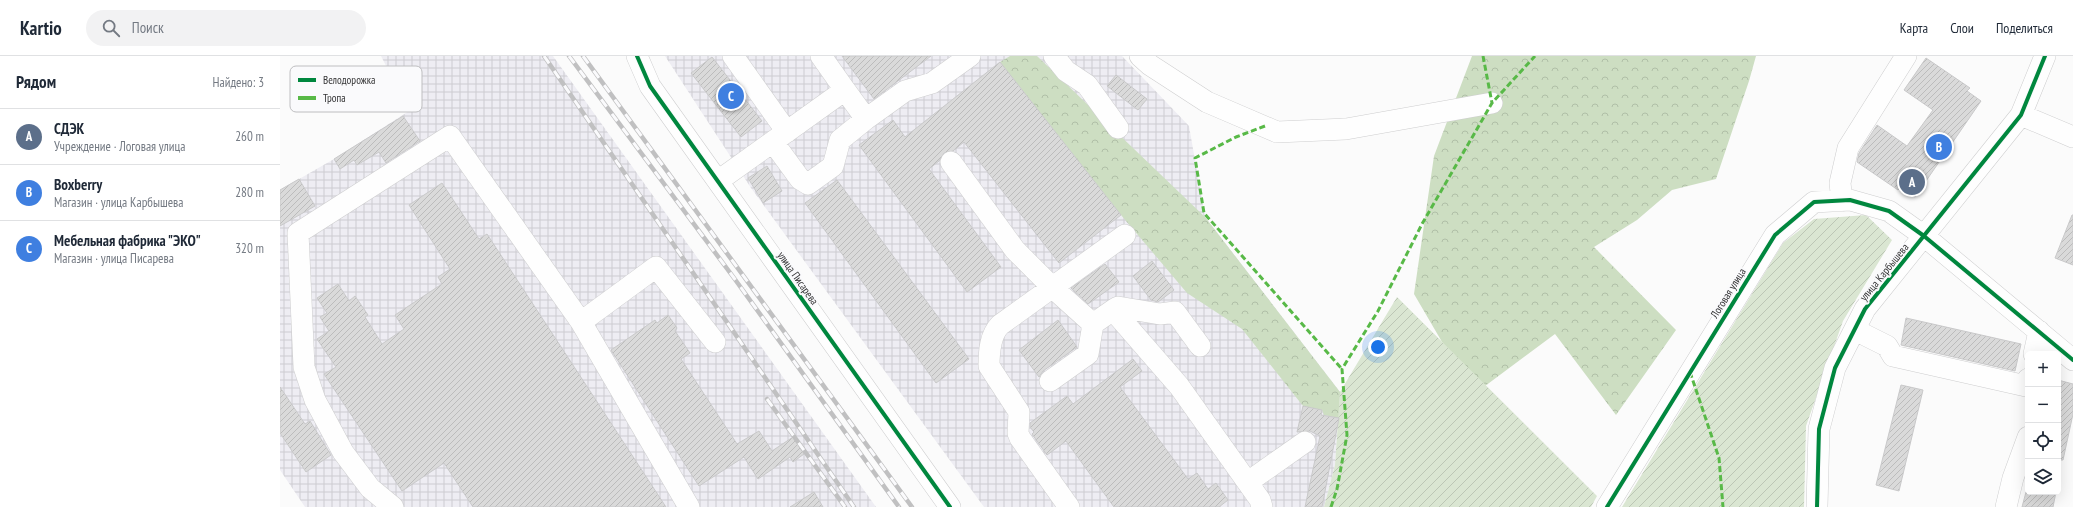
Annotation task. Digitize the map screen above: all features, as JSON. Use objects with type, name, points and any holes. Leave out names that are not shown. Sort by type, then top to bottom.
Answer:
[{"type":"street","name":"улица Писарева","points":[[637,56],[650,86],[950,507]]},
{"type":"street","points":[[733,56],[780,137],[800,179],[808,184],[833,166],[840,140],[866,119],[905,91],[932,83],[970,56]]},
{"type":"street","points":[[821,56],[866,119]]},
{"type":"street","points":[[1054,56],[1066,71],[1087,85],[1118,128]]},
{"type":"street","points":[[1140,56],[1150,65],[1207,102],[1277,132],[1346,129],[1492,103]]},
{"type":"street","points":[[1842,201],[1840,183],[1848,148],[1906,56]]},
{"type":"street","name":"улица Карбышева","points":[[1817,507],[1819,429],[1835,368],[1865,309],[2021,115],[2045,56]]},
{"type":"street","points":[[718,181],[845,90]]},
{"type":"street","points":[[2021,115],[2073,137]]},
{"type":"street","points":[[393,507],[370,488],[347,458],[315,400],[304,367],[298,233],[450,136],[581,322],[689,507]]},
{"type":"street","points":[[951,162],[1015,250],[1052,288],[1093,324]]},
{"type":"street","name":"Логовая улица","points":[[1607,507],[1775,235],[1814,202],[1850,200],[1890,211],[1924,236],[2073,360]]},
{"type":"street","points":[[1069,507],[1020,438],[1018,433],[1020,412],[989,366],[992,340],[996,329],[1125,236]]},
{"type":"street","points":[[581,322],[656,267],[715,342]]},
{"type":"street","points":[[1050,381],[1088,354],[1093,324],[1118,307],[1160,314],[1174,312],[1200,346]]},
{"type":"street","points":[[1113,310],[1179,386],[1248,482],[1260,500],[1262,507]]},
{"type":"street","points":[[1855,330],[1887,346],[1893,356],[2025,384]]},
{"type":"street","points":[[2035,351],[2039,331]]},
{"type":"street","points":[[1248,482],[1305,442]]},
{"type":"street","points":[[2006,507],[2013,478],[2025,445]]},
{"type":"shaded area","points":[[381,56],[553,56],[876,507],[305,507],[280,470],[280,190],[334,159],[407,112],[422,112],[422,66],[386,66]]},
{"type":"shaded area","points":[[665,56],[1122,56],[1189,126],[1205,217],[1340,392],[1335,465],[1324,507],[984,507],[751,188]]},
{"type":"green space","points":[[1010,56],[1037,56],[1205,217],[1340,392],[1339,418],[1324,415],[1322,410],[1303,406],[1242,329],[1187,293],[1121,215],[1000,62]]},
{"type":"green space","points":[[1472,56],[1756,56],[1716,179],[1672,190],[1637,220],[1594,247],[1676,330],[1616,415],[1555,334],[1473,395],[1414,294],[1434,156]]},
{"type":"green space","points":[[1866,215],[1892,240],[1843,321],[1806,426],[1804,507],[1622,507],[1783,243],[1814,219]]},
{"type":"green space","points":[[1397,297],[1597,496],[1591,507],[1324,507],[1335,465],[1340,392]]},
{"type":"building","points":[[842,56],[931,56],[874,99]]},
{"type":"building","points":[[712,57],[762,121],[741,137],[691,73]]},
{"type":"building","points":[[1926,58],[1970,88],[1967,91],[1981,101],[1915,197],[1901,187],[1898,190],[1857,162],[1859,153],[1877,125],[1907,146],[1933,110],[1904,90]]},
{"type":"building","points":[[1000,62],[1121,215],[1059,263],[964,142],[953,151],[944,153],[939,161],[929,169],[1001,267],[967,292],[859,145],[893,120],[905,137]]},
{"type":"building","points":[[1116,75],[1147,99],[1138,110],[1107,86]]},
{"type":"building","points":[[403,116],[420,141],[386,163],[379,152],[357,165],[354,160],[340,169],[334,159]]},
{"type":"building","points":[[767,166],[782,191],[763,203],[748,178]]},
{"type":"building","points":[[299,179],[315,206],[280,226],[280,190]]},
{"type":"building","points":[[837,180],[969,359],[936,383],[805,203]]},
{"type":"building","points":[[442,183],[479,239],[487,234],[666,507],[473,507],[444,463],[402,491],[324,374],[336,367],[317,339],[329,331],[320,317],[327,313],[317,298],[338,284],[349,301],[355,296],[368,315],[365,317],[382,344],[404,329],[395,315],[442,284],[438,277],[450,269],[409,205]]},
{"type":"building","points":[[2073,215],[2073,265],[2055,258]]},
{"type":"building","points":[[1152,261],[1174,290],[1158,302],[1151,300],[1133,276]]},
{"type":"building","points":[[1105,264],[1119,282],[1088,304],[1071,288]]},
{"type":"building","points":[[668,315],[677,328],[675,331],[690,353],[681,359],[737,444],[759,431],[772,451],[793,437],[804,454],[793,462],[790,457],[758,479],[744,457],[699,486],[611,350],[655,320],[657,323]]},
{"type":"building","points":[[1906,318],[2021,344],[2015,371],[1901,345]]},
{"type":"building","points":[[1058,320],[1077,347],[1043,371],[1039,377],[1019,350]]},
{"type":"building","points":[[1133,359],[1142,371],[1120,387],[1188,479],[1197,473],[1208,489],[1216,483],[1228,500],[1219,507],[1114,507],[1066,441],[1047,455],[1032,434],[1034,432],[1030,427],[1030,423],[1067,396],[1073,404]]},
{"type":"building","points":[[2061,381],[2073,384],[2073,414],[2063,460],[2061,460]]},
{"type":"building","points":[[1901,385],[1923,390],[1899,491],[1876,485]]},
{"type":"building","points":[[280,387],[305,424],[310,421],[331,455],[306,472],[280,433]]},
{"type":"building","points":[[1303,406],[1322,410],[1321,415],[1339,418],[1322,507],[1305,507],[1320,436],[1310,431],[1297,432]]},
{"type":"building","points":[[814,492],[823,507],[790,507]]},
{"type":"building","points":[[2025,495],[2055,495],[2053,507],[2022,507]]},
{"type":"railway","points":[[544,56],[854,507]]},
{"type":"railway","points":[[569,56],[734,278],[899,507]]},
{"type":"railway","points":[[583,56],[912,507]]},
{"type":"railway","points":[[767,399],[845,507]]},
{"type":"marked path","points":[[1483,56],[1492,103]]},
{"type":"marked path","points":[[1331,507],[1337,489],[1347,435],[1342,369],[1378,311],[1422,224],[1492,103],[1535,56]]},
{"type":"marked path","points":[[1265,126],[1236,137],[1195,158],[1204,213],[1342,369]]},
{"type":"marked path","points":[[1690,372],[1719,458],[1723,507]]},
{"type":"cycle path","points":[[637,56],[650,86],[950,507]]},
{"type":"cycle path","points":[[1817,507],[1819,429],[1835,368],[1865,309],[2021,115],[2045,56]]},
{"type":"cycle path","points":[[1607,507],[1775,235],[1814,202],[1850,200],[1889,211],[1924,236],[2073,360]]},
{"type":"place","name":"Мебельная фабрика \"ЭКО\"","points":[[731,96]]},
{"type":"place","name":"Boxberry","points":[[1939,147]]},
{"type":"place","name":"СДЭК","points":[[1912,182]]}]
